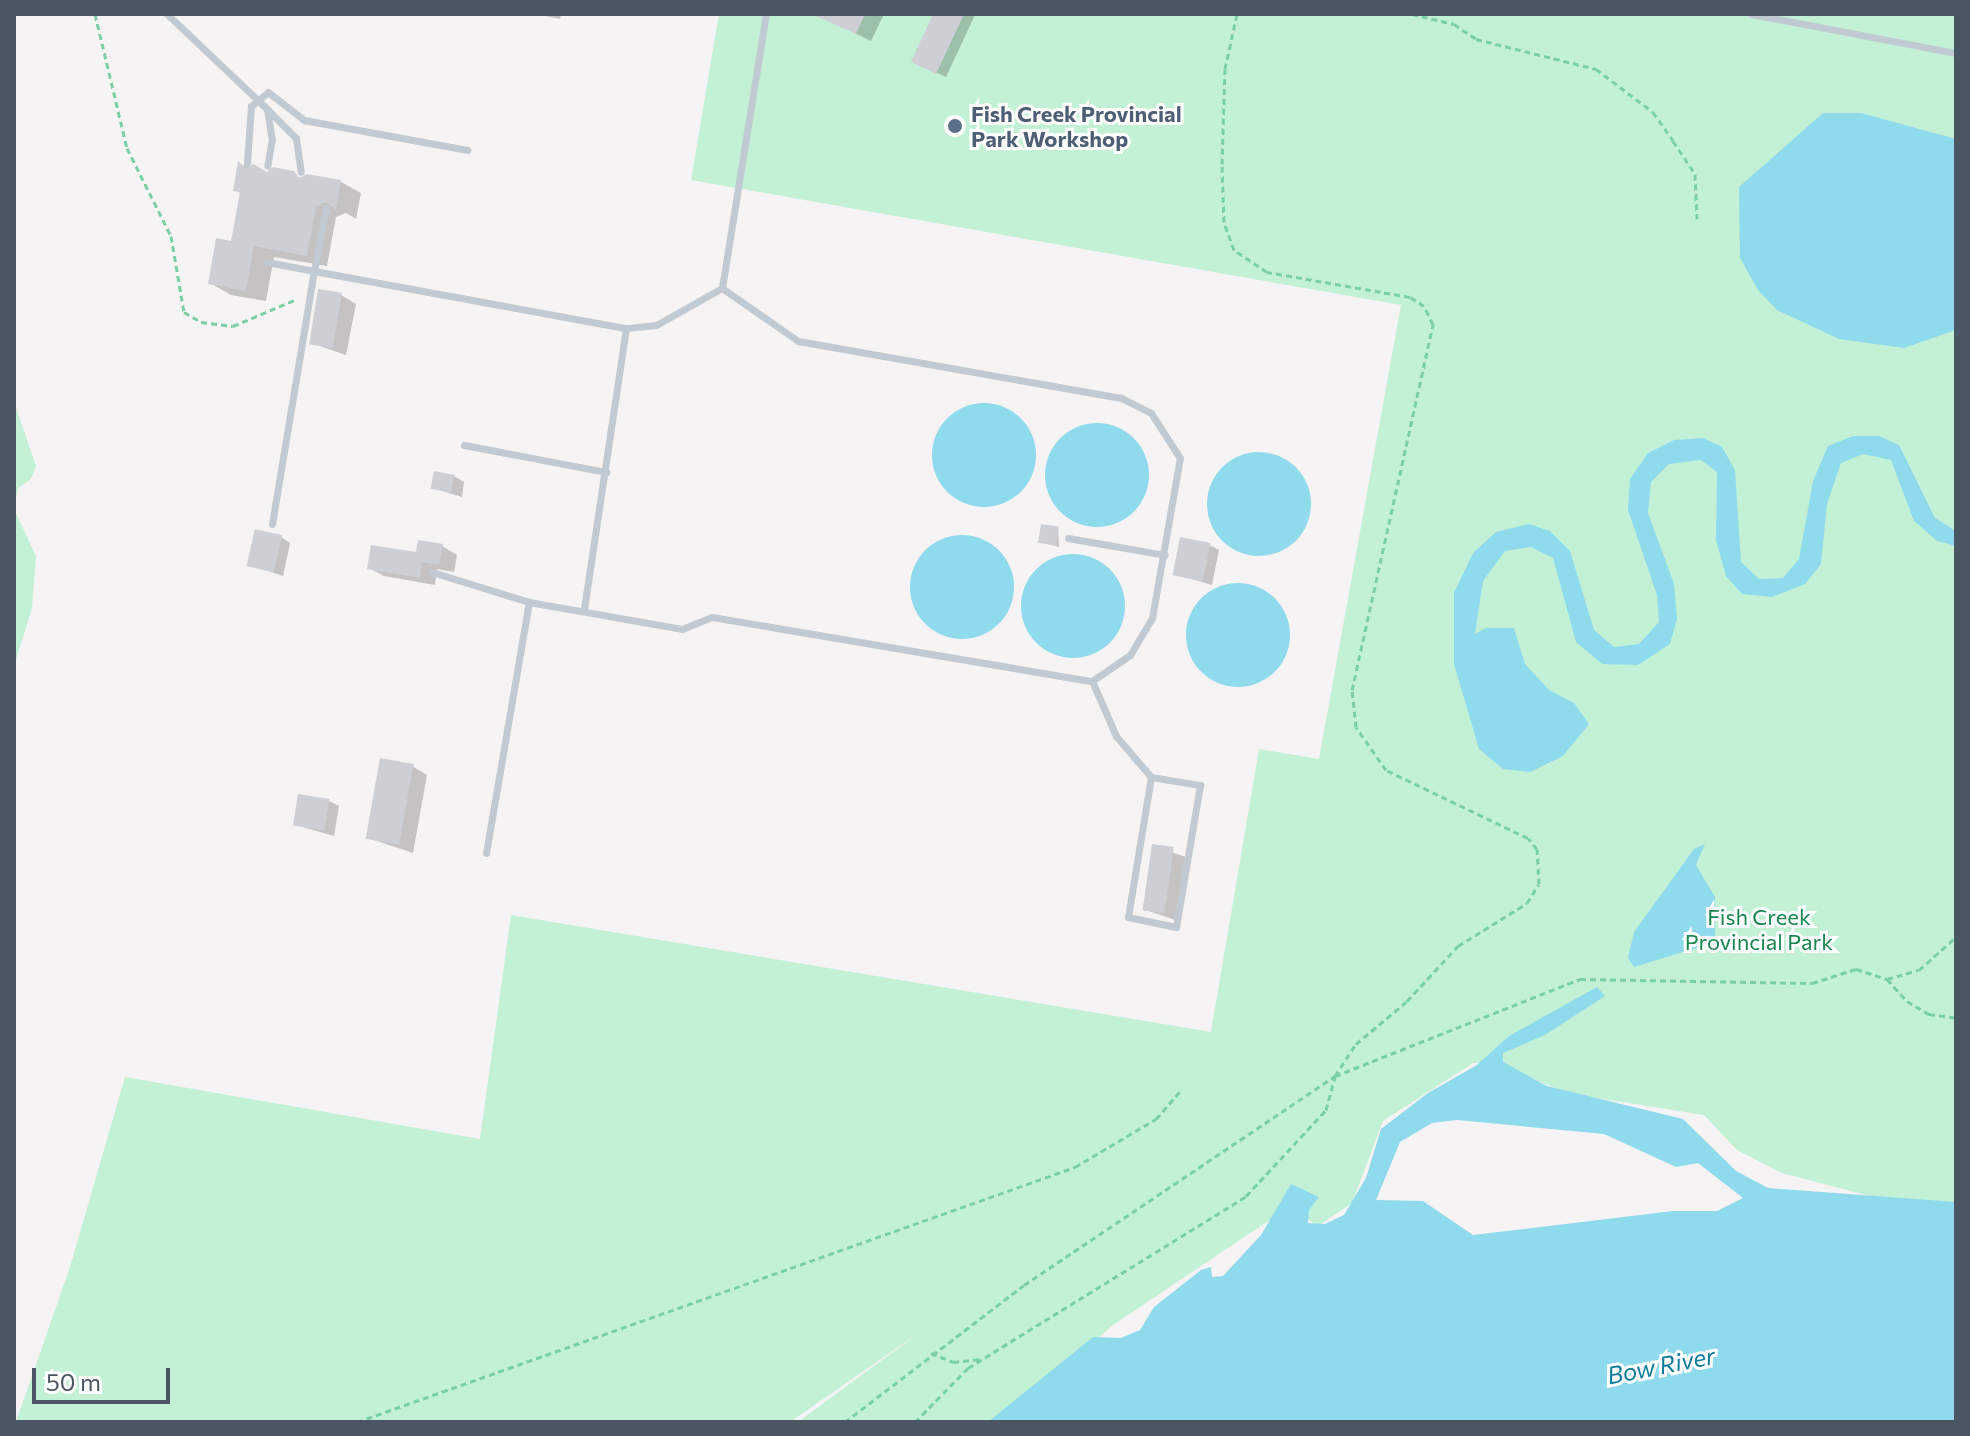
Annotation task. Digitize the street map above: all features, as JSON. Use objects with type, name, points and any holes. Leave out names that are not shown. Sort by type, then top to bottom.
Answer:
[{"type":"lane","points":[[167,14],[259,99],[296,138],[301,172]]},
{"type":"lane","points":[[722,288],[766,14]]},
{"type":"lane","points":[[1751,14],[1956,53]]},
{"type":"lane","points":[[247,163],[251,106],[268,92],[304,120],[467,150]]},
{"type":"lane","points":[[267,109],[272,139],[267,166]]},
{"type":"lane","points":[[272,524],[326,208]]},
{"type":"lane","points":[[267,262],[626,328],[656,325],[722,288]]},
{"type":"lane","points":[[432,572],[529,602],[682,629],[712,617],[1092,681],[1118,666],[1142,639],[1152,618],[1180,458],[1151,413],[1121,398],[798,341],[722,288]]},
{"type":"lane","points":[[584,610],[626,328]]},
{"type":"lane","points":[[464,445],[606,472]]},
{"type":"lane","points":[[1068,538],[1165,555]]},
{"type":"lane","points":[[486,853],[529,602]]},
{"type":"lane","points":[[1092,681],[1116,736],[1151,777],[1200,785],[1176,927],[1128,917],[1151,777]]},
{"type":"path","points":[[95,14],[127,148],[171,236],[184,312],[201,322],[233,326],[289,307],[312,285]]},
{"type":"path","points":[[915,1422],[983,1358],[1246,1196],[1326,1110],[1335,1076],[1356,1044],[1407,1001],[1440,962],[1527,903],[1539,884],[1537,849],[1528,838],[1386,770],[1356,727],[1352,690],[1433,324],[1424,306],[1410,297],[1267,272],[1234,250],[1224,222],[1222,164],[1225,69],[1237,14]]},
{"type":"path","points":[[1412,14],[1454,24],[1476,39],[1596,69],[1653,112],[1695,174],[1697,219]]},
{"type":"path","points":[[1454,24],[1457,14]]},
{"type":"path","points":[[1887,979],[1919,970],[1956,937]]},
{"type":"path","points":[[845,1422],[931,1353],[1335,1076],[1580,979],[1812,983],[1856,969],[1887,979],[1907,1001],[1929,1014],[1956,1018]]},
{"type":"path","points":[[357,1422],[1075,1167],[1156,1119],[1182,1089]]},
{"type":"path","points":[[931,1353],[953,1362],[983,1358]]},
{"type":"green space","name":"Fish Creek Provincial Park","points":[[719,14],[1956,14],[1956,1205],[1881,1199],[1782,1173],[1737,1150],[1704,1115],[1566,1093],[1500,1064],[1473,1063],[1383,1121],[1352,1203],[1318,1226],[1289,1207],[1113,1325],[1003,1422],[798,1422],[920,1332],[790,1422],[16,1422],[70,1267],[125,1077],[480,1139],[511,915],[1211,1032],[1259,749],[1319,759],[1401,305],[691,180]]},
{"type":"green space","points":[[14,402],[36,466],[31,479],[18,488],[14,509]]},
{"type":"green space","points":[[14,509],[36,556],[32,608],[14,666]]},
{"type":"water","points":[[1823,113],[1861,113],[1956,139],[1956,330],[1904,348],[1839,339],[1777,310],[1758,290],[1740,258],[1739,187]]},
{"type":"water","points":[[984,403],[1004,407],[1021,418],[1032,435],[1036,455],[1032,475],[1021,492],[1004,503],[984,507],[964,503],[947,492],[936,475],[932,455],[936,435],[947,418],[964,407]]},
{"type":"water","points":[[1097,423],[1117,427],[1134,438],[1145,455],[1149,475],[1145,495],[1134,512],[1117,523],[1097,527],[1077,523],[1060,512],[1049,495],[1045,475],[1049,455],[1060,438],[1077,427]]},
{"type":"water","points":[[1853,436],[1879,436],[1899,445],[1935,518],[1956,531],[1956,546],[1937,541],[1914,521],[1891,460],[1863,454],[1841,463],[1827,504],[1821,564],[1805,584],[1772,597],[1742,594],[1726,576],[1716,540],[1717,472],[1701,460],[1669,464],[1651,482],[1648,513],[1674,584],[1677,619],[1670,644],[1638,665],[1602,664],[1576,642],[1553,558],[1531,547],[1505,551],[1483,581],[1475,634],[1486,628],[1514,628],[1525,664],[1549,690],[1574,703],[1589,724],[1563,756],[1530,772],[1503,769],[1479,749],[1454,664],[1454,593],[1473,553],[1496,532],[1529,524],[1550,531],[1570,551],[1594,630],[1614,647],[1639,644],[1659,622],[1657,595],[1628,510],[1630,479],[1648,453],[1674,440],[1703,438],[1722,447],[1735,470],[1741,562],[1759,579],[1783,578],[1799,559],[1813,481],[1828,446]]},
{"type":"water","points":[[1259,452],[1279,456],[1296,467],[1307,484],[1311,504],[1307,524],[1296,541],[1279,552],[1259,556],[1239,552],[1222,541],[1211,524],[1207,504],[1211,484],[1222,467],[1239,456]]},
{"type":"water","points":[[962,535],[982,539],[999,550],[1010,567],[1014,587],[1010,607],[999,624],[982,635],[962,639],[942,635],[925,624],[914,607],[910,587],[914,567],[925,550],[942,539]]},
{"type":"water","points":[[1073,554],[1093,558],[1110,569],[1121,586],[1125,606],[1121,626],[1110,643],[1093,654],[1073,658],[1053,654],[1036,643],[1025,626],[1021,606],[1025,586],[1036,569],[1053,558]]},
{"type":"water","points":[[1238,583],[1258,587],[1275,598],[1286,615],[1290,635],[1286,655],[1275,672],[1258,683],[1238,687],[1218,683],[1201,672],[1190,655],[1186,635],[1190,615],[1201,598],[1218,587]]},
{"type":"water","points":[[1705,844],[1696,865],[1715,897],[1715,936],[1706,945],[1634,967],[1628,958],[1634,932],[1694,849]]},
{"type":"water","name":"Bow River","points":[[1597,987],[1605,996],[1545,1035],[1503,1053],[1503,1062],[1547,1086],[1683,1119],[1736,1171],[1768,1188],[1956,1202],[1956,1422],[988,1422],[1093,1337],[1121,1338],[1140,1330],[1154,1307],[1201,1270],[1211,1267],[1212,1277],[1223,1276],[1261,1235],[1291,1184],[1319,1197],[1309,1210],[1308,1223],[1325,1224],[1344,1215],[1366,1178],[1381,1129],[1428,1093],[1477,1065],[1509,1036]],"holes":[[[1457,1120],[1604,1134],[1676,1167],[1698,1163],[1743,1198],[1717,1211],[1673,1211],[1473,1235],[1423,1201],[1376,1200],[1400,1142],[1432,1123]]]},
{"type":"building","points":[[811,14],[865,14],[856,34]]},
{"type":"building","points":[[933,14],[964,14],[936,74],[911,62]]},
{"type":"building","points":[[238,161],[246,169],[253,164],[267,172],[273,167],[294,171],[299,178],[307,174],[341,180],[336,210],[326,202],[316,206],[307,256],[254,246],[246,291],[208,284],[216,238],[231,241],[240,192],[233,191]]},
{"type":"building","points":[[318,289],[342,293],[333,348],[309,344]]},
{"type":"building","points":[[434,471],[455,475],[451,493],[431,489]]},
{"type":"building","points":[[1041,524],[1059,527],[1056,546],[1038,543]]},
{"type":"building","points":[[255,529],[282,535],[274,572],[246,566]]},
{"type":"building","points":[[1180,537],[1210,543],[1203,581],[1173,575]]},
{"type":"building","points":[[418,540],[443,544],[439,565],[422,562],[420,578],[367,569],[371,545],[416,552]]},
{"type":"building","points":[[380,758],[413,764],[399,845],[366,839]]},
{"type":"building","points":[[298,794],[330,799],[325,831],[293,826]]},
{"type":"building","points":[[1152,844],[1174,847],[1164,913],[1143,910]]},
{"type":"place","name":"Fish Creek Provincial Park Workshop","points":[[955,126]]}]
